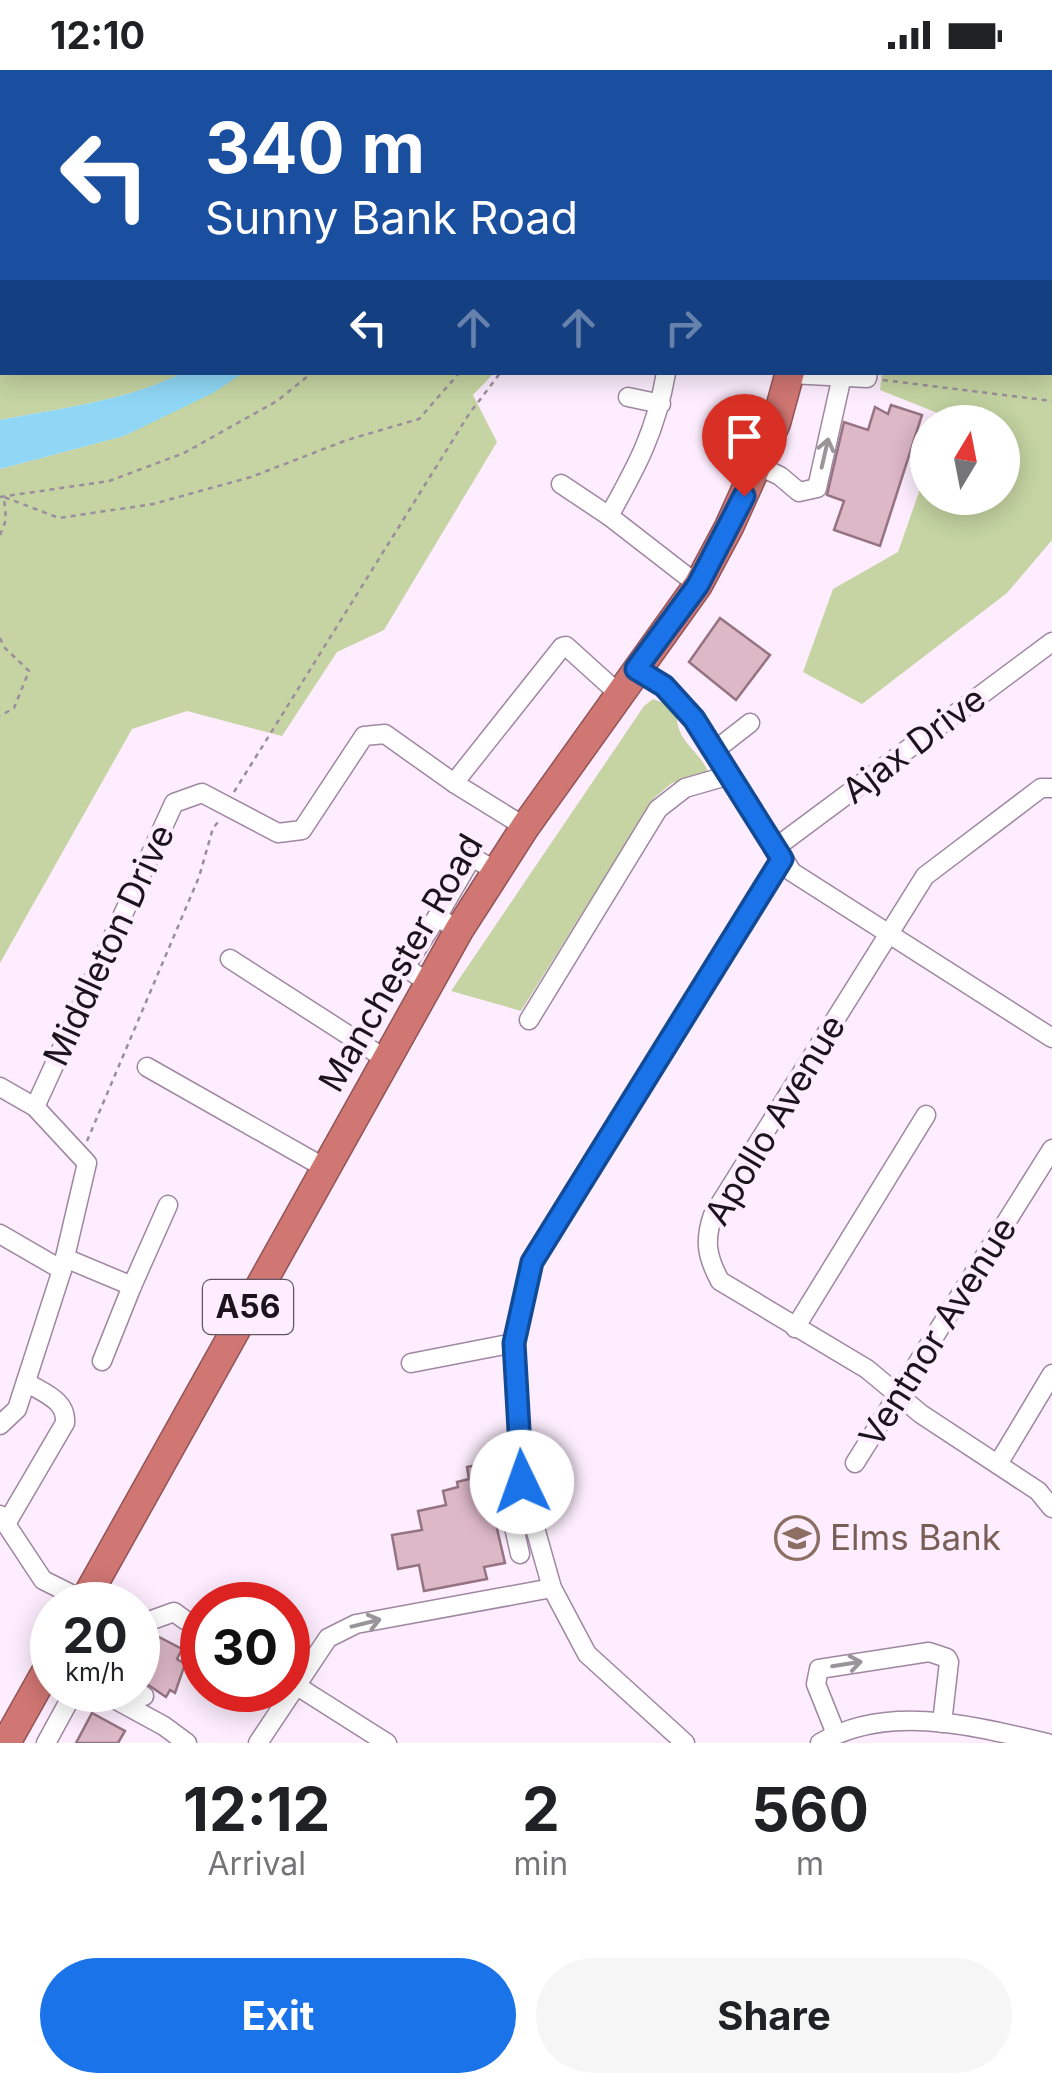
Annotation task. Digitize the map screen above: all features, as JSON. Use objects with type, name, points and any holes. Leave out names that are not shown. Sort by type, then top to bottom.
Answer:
[{"type":"highway","name":"Manchester Road","points":[[96,1582],[430,984],[448,924],[496,871],[618,692],[698,585],[768,470],[789,375]]},
{"type":"highway","points":[[6,1743],[30,1701]]},
{"type":"street","points":[[609,516],[645,452],[661,404],[666,375]]},
{"type":"street","points":[[825,375],[867,375]]},
{"type":"street","points":[[768,470],[799,492],[818,488],[842,376]]},
{"type":"street","points":[[628,396],[661,404]]},
{"type":"street","points":[[561,484],[698,585]]},
{"type":"street","name":"Ajax Drive","points":[[778,853],[1052,642]]},
{"type":"street","points":[[454,784],[556,653],[566,646],[618,692]]},
{"type":"street","points":[[636,669],[664,686],[730,776],[792,872],[1052,1038]]},
{"type":"street","points":[[708,749],[750,722]]},
{"type":"street","name":"Middleton Drive","points":[[35,1107],[174,803],[202,793],[278,834],[302,830],[364,736],[386,734],[454,784],[525,827]]},
{"type":"street","points":[[528,1020],[658,809],[685,788],[730,776]]},
{"type":"street","name":"Apollo Avenue","points":[[1052,788],[1041,788],[925,876],[713,1215],[706,1236],[708,1260],[720,1281],[867,1370],[1038,1491],[1052,1508]]},
{"type":"street","points":[[685,1743],[587,1654],[552,1588],[522,1482],[514,1343],[532,1262],[778,853]]},
{"type":"street","points":[[230,959],[387,1060]]},
{"type":"street","points":[[147,1067],[325,1168]]},
{"type":"street","points":[[0,1087],[35,1107],[87,1164],[63,1264],[26,1382],[17,1409],[0,1425]]},
{"type":"street","points":[[795,1328],[926,1115]]},
{"type":"street","name":"Ventnor Avenue","points":[[855,1464],[1052,1150]]},
{"type":"street","points":[[102,1361],[168,1205]]},
{"type":"street","points":[[0,1234],[63,1264],[132,1286]]},
{"type":"street","points":[[411,1362],[514,1343]]},
{"type":"street","points":[[998,1464],[1052,1374]]},
{"type":"street","points":[[26,1382],[62,1404],[65,1423],[3,1519],[47,1582]]},
{"type":"street","points":[[520,1554],[512,1518],[531,1514]]},
{"type":"street","points":[[310,1666],[328,1638],[356,1624],[552,1588]]},
{"type":"street","points":[[942,1723],[947,1658],[929,1652],[819,1669],[816,1684],[828,1738],[886,1722],[942,1723],[957,1722],[1047,1743]]},
{"type":"street","points":[[310,1694],[387,1743]]},
{"type":"street","points":[[46,1743],[64,1712]]},
{"type":"street","points":[[138,1712],[187,1743]]},
{"type":"street","points":[[258,1743],[279,1712]]},
{"type":"path","points":[[2,497],[109,482],[184,453],[276,401],[309,375]]},
{"type":"path","points":[[2,497],[59,518],[153,504],[251,476],[346,440],[419,418],[457,375]]},
{"type":"path","points":[[80,1156],[200,878],[213,828],[229,808],[236,788],[469,414],[499,375]]},
{"type":"path","points":[[867,375],[1052,401]]},
{"type":"path","points":[[0,534],[6,520],[2,497]]},
{"type":"path","points":[[0,638],[4,647],[29,670],[14,708],[0,716]]},
{"type":"green space","points":[[0,375],[178,375],[116,397],[0,420]]},
{"type":"green space","points":[[237,375],[492,375],[473,395],[497,442],[384,630],[337,652],[282,736],[187,711],[132,729],[0,963],[0,469],[124,436]]},
{"type":"green space","points":[[882,375],[1052,375],[1052,540],[1007,593],[862,704],[803,672],[833,589],[898,552],[911,515],[1020,515],[1020,405],[918,405],[880,390]]},
{"type":"green space","points":[[653,699],[664,703],[677,717],[681,733],[708,772],[672,783],[654,798],[521,1011],[451,991],[644,706]]},
{"type":"water","points":[[178,375],[240,375],[213,393],[124,436],[0,469],[0,420],[116,397]]},
{"type":"building","points":[[891,405],[910,411],[910,452],[880,546],[834,530],[844,501],[827,495],[844,422],[868,430],[875,407],[888,414]]},
{"type":"building","points":[[720,618],[770,655],[736,700],[689,662]]},
{"type":"building","points":[[487,1463],[505,1563],[484,1567],[487,1579],[424,1591],[419,1565],[398,1569],[392,1535],[422,1530],[418,1511],[446,1505],[443,1491],[469,1479],[467,1467]]},
{"type":"building","points":[[160,1638],[180,1648],[180,1678],[175,1693],[170,1690],[166,1697],[160,1693]]},
{"type":"building","points":[[92,1713],[125,1731],[118,1743],[76,1743]]},
{"type":"place","name":"Elms Bank","points":[[797,1538]]},
{"type":"route","points":[[522,1482],[514,1343],[532,1262],[782,859],[694,719],[664,686],[636,669],[698,585],[744,496]]}]
